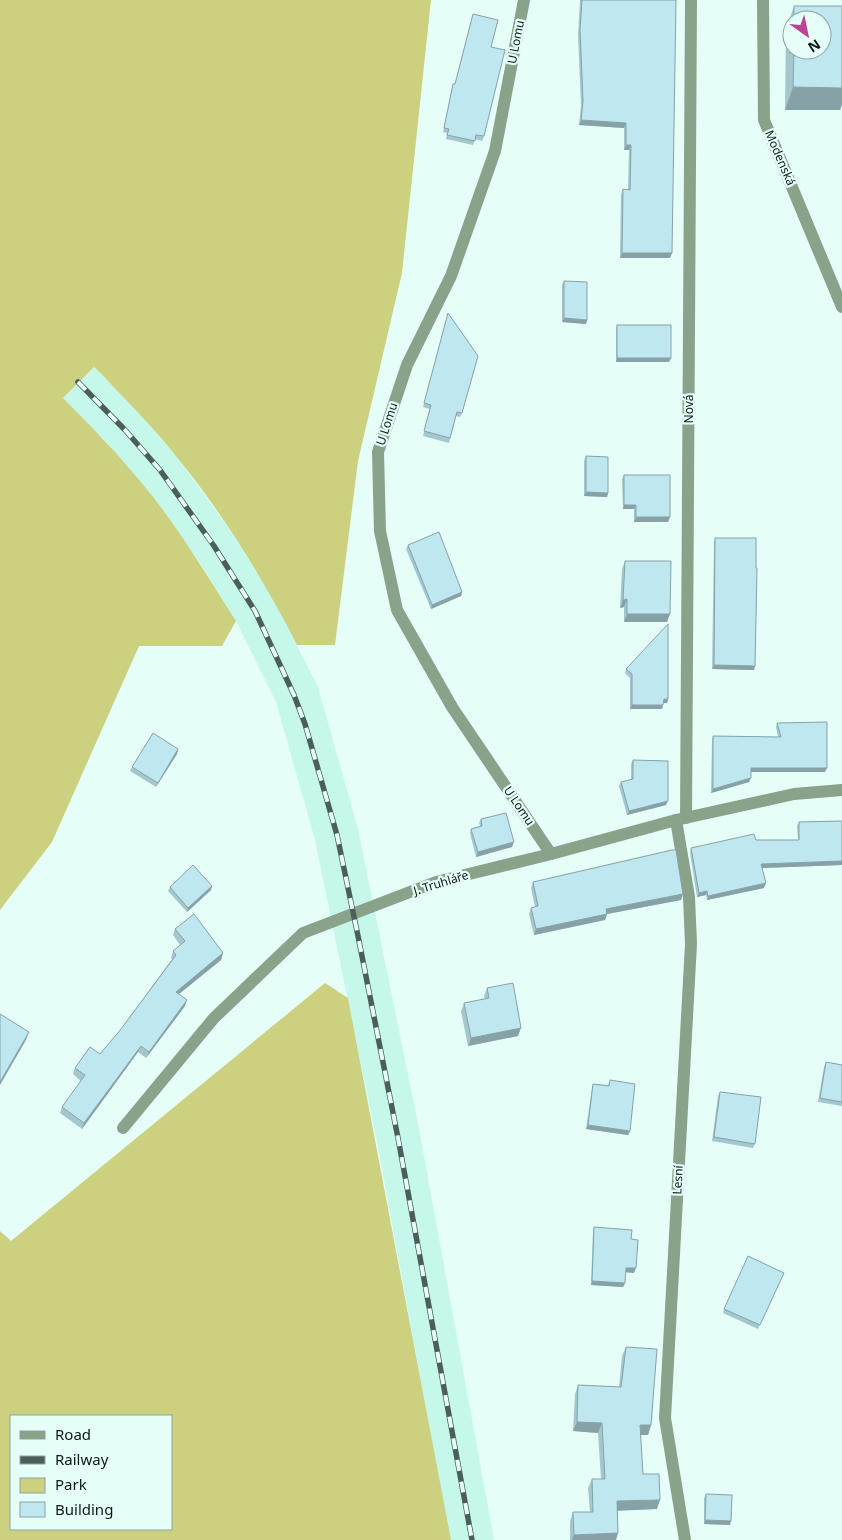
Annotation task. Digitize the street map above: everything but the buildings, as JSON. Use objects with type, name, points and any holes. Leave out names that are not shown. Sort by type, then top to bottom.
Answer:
[{"type":"street","name":"U Lomu","points":[[524,0],[495,151],[451,276],[407,365],[378,452],[380,531],[397,610],[452,707],[551,854]]},
{"type":"street","name":"Nová","points":[[681,819],[691,0]]},
{"type":"street","name":"Modenská","points":[[763,0],[764,120],[842,307]]},
{"type":"street","name":"J. Truhláře","points":[[123,1128],[214,1018],[303,933],[436,882],[551,854],[681,819],[794,794],[842,790]]},
{"type":"street","name":"Lesní","points":[[681,819],[689,897],[691,944],[665,1418],[685,1540]]},
{"type":"shaded area","points":[[94,367],[141,415],[177,457],[232,533],[274,600],[318,687],[358,829],[420,1134],[494,1540],[450,1540],[377,1142],[315,840],[276,702],[236,621],[196,557],[142,484],[109,445],[63,398]]},
{"type":"green space","points":[[0,0],[431,0],[402,273],[358,461],[335,645],[297,645],[280,612],[221,516],[152,427],[94,367],[63,398],[112,449],[154,498],[191,550],[236,621],[222,646],[139,646],[52,842],[0,910]]},
{"type":"green space","points":[[325,983],[348,998],[451,1540],[0,1540],[0,1231],[11,1241]]},
{"type":"railway","points":[[78,382],[125,430],[160,470],[214,546],[255,611],[294,695],[305,724],[337,835],[358,936],[398,1138],[472,1540]]}]
